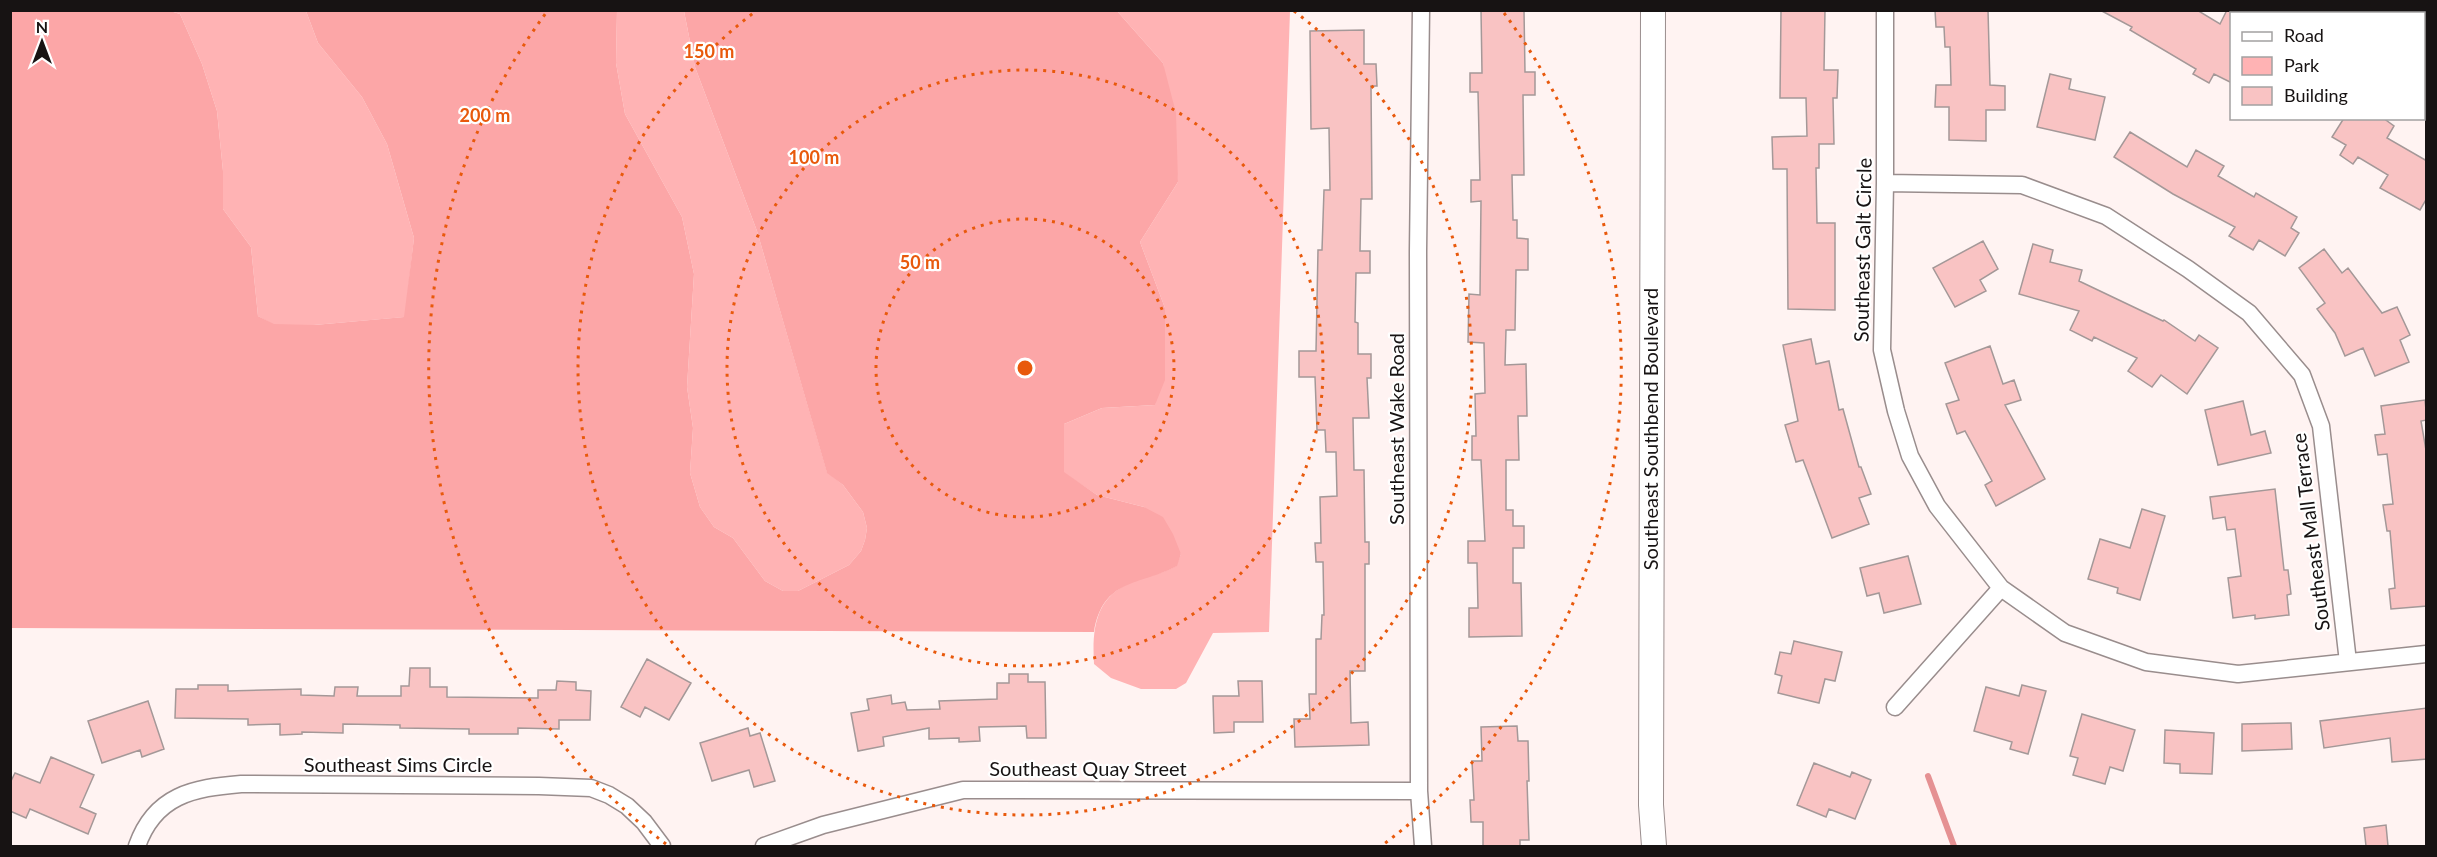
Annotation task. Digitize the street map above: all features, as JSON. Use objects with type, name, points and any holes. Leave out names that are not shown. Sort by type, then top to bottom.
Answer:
[{"type":"street","name":"Southeast Wake Road","points":[[1421,10],[1418,251],[1419,791],[1423,846]]},
{"type":"street","name":"Southeast Southbend Boulevard","points":[[1653,10],[1651,805],[1654,846]]},
{"type":"street","name":"Southeast Galt Circle","points":[[1885,10],[1882,350],[1896,411],[1910,456],[1937,506],[2001,588],[2065,633],[2146,662],[2238,674],[2427,654]]},
{"type":"street","name":"Southeast Mall Terrace","points":[[1885,183],[2022,185],[2106,216],[2188,269],[2249,313],[2302,375],[2321,426],[2348,662]]},
{"type":"street","points":[[1895,707],[2001,588]]},
{"type":"street","name":"Southeast Sims Circle","points":[[137,846],[147,824],[161,807],[183,794],[207,787],[241,784],[591,788],[627,806],[644,822],[662,846]]},
{"type":"street","name":"Southeast Quay Street","points":[[764,846],[823,825],[963,790],[1419,791]]},
{"type":"green space","points":[[170,11],[306,11],[318,43],[362,97],[387,144],[414,238],[405,317],[314,325],[274,325],[258,316],[251,247],[223,209],[223,171],[217,111],[202,64],[180,14]]},
{"type":"green space","points":[[617,11],[684,11],[695,67],[757,231],[827,472],[843,485],[863,512],[867,528],[861,551],[849,565],[798,591],[783,591],[765,581],[733,538],[714,527],[700,507],[690,473],[693,428],[687,387],[694,274],[682,217],[625,114],[616,63]]},
{"type":"green space","points":[[1117,11],[1290,11],[1269,632],[1213,633],[1186,683],[1176,689],[1141,689],[1111,678],[1094,664],[1094,639],[1098,616],[1110,596],[1132,582],[1176,566],[1181,554],[1144,507],[1097,495],[1064,473],[1064,424],[1102,408],[1155,405],[1165,308],[1140,242],[1178,182],[1163,63]]},
{"type":"shaded area","points":[[11,11],[170,11],[180,14],[202,64],[217,111],[223,171],[223,209],[251,247],[258,316],[274,324],[314,325],[404,317],[414,238],[387,144],[362,97],[318,43],[306,11],[617,11],[616,63],[625,114],[682,217],[694,274],[687,387],[693,428],[690,473],[700,507],[714,527],[733,538],[765,581],[783,591],[798,591],[849,565],[861,551],[867,528],[863,512],[843,485],[827,473],[757,231],[695,67],[684,11],[1117,11],[1163,63],[1176,113],[1178,182],[1140,242],[1165,308],[1165,380],[1155,405],[1102,408],[1064,424],[1064,472],[1097,495],[1144,507],[1163,517],[1181,554],[1177,566],[1136,581],[1114,593],[1105,602],[1094,632],[11,628]]},
{"type":"building","points":[[1481,10],[1524,10],[1525,72],[1535,72],[1535,95],[1523,95],[1524,175],[1512,175],[1513,220],[1517,220],[1517,238],[1528,239],[1528,270],[1516,270],[1515,330],[1506,330],[1505,365],[1526,364],[1527,416],[1518,416],[1519,460],[1506,460],[1506,510],[1513,510],[1513,526],[1524,526],[1524,548],[1513,548],[1513,583],[1521,583],[1522,636],[1469,637],[1469,608],[1478,608],[1477,563],[1468,563],[1468,541],[1485,541],[1481,460],[1472,460],[1472,436],[1476,436],[1475,394],[1485,393],[1484,343],[1468,342],[1469,294],[1480,295],[1481,201],[1471,202],[1471,180],[1480,180],[1478,92],[1470,92],[1470,73],[1482,73]]},
{"type":"building","points":[[1781,10],[1825,10],[1824,70],[1838,70],[1837,98],[1833,98],[1834,144],[1819,144],[1819,168],[1816,168],[1817,223],[1835,223],[1835,310],[1788,309],[1787,169],[1773,169],[1772,137],[1807,136],[1806,98],[1780,98]]},
{"type":"building","points":[[1935,10],[1988,10],[1990,85],[2005,86],[2005,110],[1986,110],[1986,141],[1949,140],[1949,107],[1935,107],[1936,85],[1951,85],[1950,47],[1945,47],[1944,27],[1936,27]]},
{"type":"building","points":[[2100,10],[2197,10],[2220,24],[2227,10],[2232,10],[2230,12],[2230,82],[2214,74],[2209,83],[2193,74],[2196,69],[2130,30],[2132,27]]},
{"type":"building","points":[[1364,30],[1364,64],[1376,64],[1377,86],[1371,86],[1372,199],[1361,199],[1360,251],[1370,251],[1370,273],[1356,273],[1355,322],[1358,323],[1358,354],[1371,354],[1371,378],[1367,378],[1369,418],[1353,418],[1354,470],[1364,470],[1365,542],[1369,542],[1369,564],[1365,564],[1365,671],[1350,671],[1351,723],[1368,722],[1369,745],[1295,747],[1294,719],[1310,719],[1309,694],[1316,694],[1316,639],[1321,639],[1322,615],[1324,615],[1323,562],[1316,562],[1315,543],[1321,543],[1320,497],[1337,496],[1336,452],[1326,452],[1325,430],[1317,430],[1315,377],[1299,377],[1299,351],[1316,351],[1318,250],[1322,250],[1324,190],[1330,190],[1329,128],[1311,129],[1310,31]]},
{"type":"building","points":[[2050,74],[2071,79],[2069,89],[2105,97],[2095,140],[2037,127]]},
{"type":"building","points":[[2343,120],[2386,120],[2394,126],[2387,138],[2427,161],[2427,198],[2420,210],[2380,188],[2388,175],[2358,157],[2353,164],[2340,155],[2346,145],[2332,137]]},
{"type":"building","points":[[2130,132],[2187,167],[2196,150],[2224,166],[2218,176],[2254,197],[2256,193],[2297,217],[2291,228],[2299,233],[2285,256],[2259,240],[2253,250],[2229,236],[2235,227],[2173,194],[2114,157]]},
{"type":"building","points":[[1983,241],[1998,269],[1980,280],[1986,291],[1955,307],[1933,268]]},
{"type":"building","points":[[2033,244],[2053,250],[2050,262],[2082,270],[2079,281],[2164,320],[2195,341],[2199,335],[2218,348],[2187,394],[2161,375],[2152,387],[2128,371],[2137,358],[2094,337],[2092,341],[2070,330],[2079,311],[2019,294]]},
{"type":"building","points":[[2324,249],[2342,273],[2348,268],[2382,313],[2397,307],[2410,335],[2400,340],[2409,362],[2375,376],[2363,348],[2345,356],[2335,333],[2317,309],[2325,303],[2299,268]]},
{"type":"building","points":[[1811,339],[1816,364],[1829,361],[1839,410],[1843,409],[1859,467],[1861,467],[1871,494],[1859,498],[1869,524],[1832,538],[1803,460],[1796,462],[1785,425],[1798,421],[1783,345]]},
{"type":"building","points":[[1990,346],[2003,384],[2014,380],[2021,400],[2005,405],[2045,479],[1996,506],[1985,485],[1992,481],[1965,431],[1957,434],[1946,404],[1959,400],[1945,363]]},
{"type":"building","points":[[2425,400],[2427,420],[2421,421],[2427,456],[2427,606],[2391,609],[2389,589],[2395,588],[2390,531],[2387,531],[2383,505],[2393,504],[2387,454],[2378,455],[2375,435],[2385,434],[2381,406]]},
{"type":"building","points":[[2243,401],[2251,435],[2265,431],[2271,453],[2218,465],[2205,410]]},
{"type":"building","points":[[2275,489],[2284,570],[2288,570],[2291,594],[2287,595],[2289,615],[2255,619],[2255,615],[2233,618],[2228,578],[2241,576],[2235,529],[2227,530],[2225,517],[2213,519],[2210,497]]},
{"type":"building","points":[[2142,509],[2165,516],[2140,600],[2117,593],[2118,588],[2088,579],[2100,539],[2130,548]]},
{"type":"building","points":[[1908,556],[1921,604],[1884,613],[1879,593],[1867,596],[1860,568]]},
{"type":"building","points":[[1794,641],[1842,652],[1835,681],[1825,679],[1819,703],[1778,693],[1782,676],[1775,674],[1780,652],[1791,654]]},
{"type":"building","points":[[647,659],[691,683],[669,720],[645,707],[640,717],[621,707]]},
{"type":"building","points":[[410,668],[430,668],[430,687],[447,687],[447,697],[538,698],[538,690],[556,690],[557,681],[576,682],[576,690],[591,691],[590,720],[559,720],[559,729],[518,728],[518,734],[469,734],[469,729],[343,724],[343,733],[302,732],[302,734],[280,735],[280,724],[248,725],[248,719],[175,718],[176,689],[198,689],[198,685],[228,685],[228,691],[301,689],[301,695],[334,696],[335,687],[358,687],[357,696],[401,696],[401,686],[409,686]]},
{"type":"building","points":[[1009,674],[1028,674],[1028,682],[1045,682],[1046,738],[1027,738],[1026,726],[979,727],[980,741],[959,742],[959,738],[929,739],[929,728],[883,737],[884,746],[858,751],[851,713],[869,710],[867,699],[891,695],[892,704],[905,702],[907,710],[940,709],[939,701],[997,699],[997,683],[1009,683]]},
{"type":"building","points":[[1238,681],[1262,681],[1263,722],[1234,722],[1234,732],[1214,733],[1213,696],[1239,696]]},
{"type":"building","points":[[2022,685],[2046,691],[2028,754],[2010,749],[2012,742],[1974,731],[1986,687],[2019,696]]},
{"type":"building","points":[[148,701],[164,749],[142,757],[140,750],[102,763],[88,721]]},
{"type":"building","points":[[2427,708],[2427,759],[2392,762],[2390,738],[2324,748],[2320,721]]},
{"type":"building","points":[[2082,714],[2135,730],[2123,771],[2110,767],[2105,784],[2073,775],[2078,758],[2070,756]]},
{"type":"building","points":[[2291,723],[2292,749],[2242,751],[2242,724]]},
{"type":"building","points":[[1517,726],[1518,741],[1528,741],[1529,840],[1520,840],[1520,846],[1483,846],[1483,822],[1471,822],[1470,800],[1474,800],[1472,761],[1482,761],[1481,727]]},
{"type":"building","points":[[748,728],[750,736],[760,733],[775,781],[754,787],[749,770],[712,781],[700,743]]},
{"type":"building","points":[[2165,730],[2214,733],[2212,774],[2180,773],[2180,764],[2164,763]]},
{"type":"building","points":[[51,757],[94,775],[80,807],[96,814],[88,834],[30,809],[26,818],[10,811],[10,783],[15,773],[40,783]]},
{"type":"building","points":[[1814,763],[1850,777],[1852,772],[1871,780],[1855,819],[1829,809],[1826,817],[1797,805]]},
{"type":"building","points":[[2386,825],[2388,846],[2366,846],[2364,828]]},
{"type":"waterway","points":[[1928,776],[1954,846]]}]
